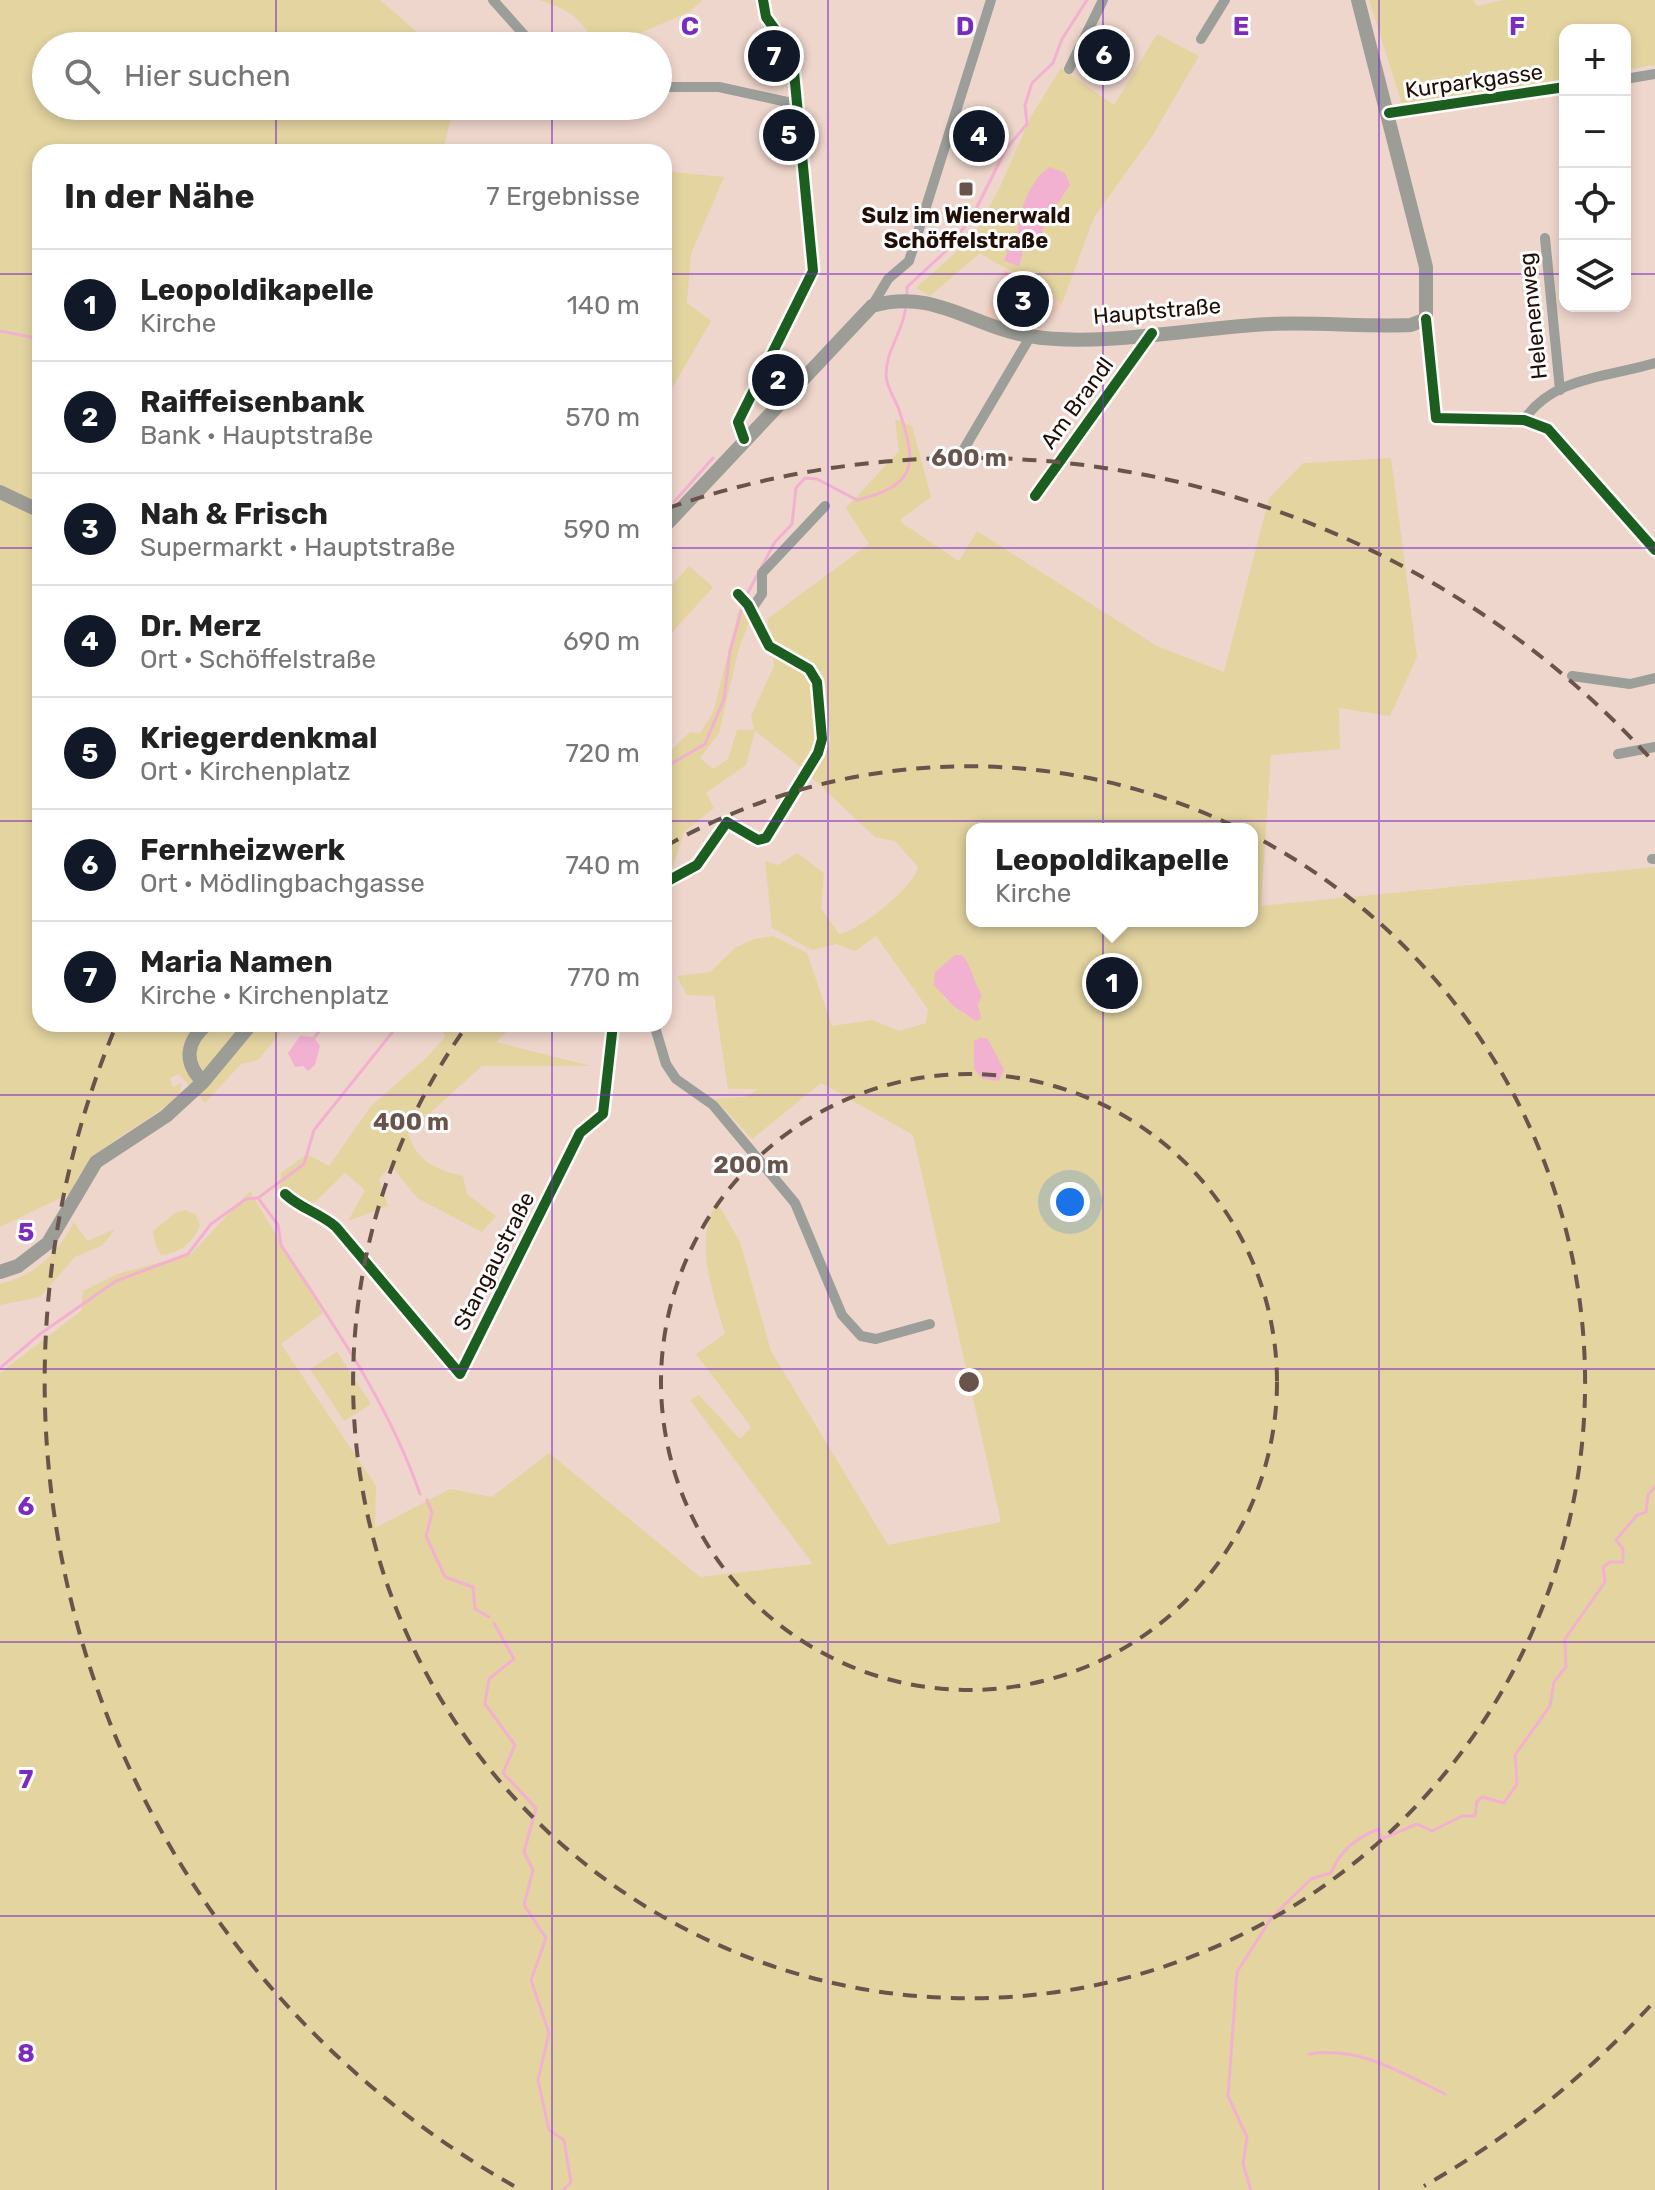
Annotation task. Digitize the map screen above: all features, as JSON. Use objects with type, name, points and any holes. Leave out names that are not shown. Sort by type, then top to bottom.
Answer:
[{"type":"main road","points":[[1358,0],[1426,267],[1426,319]]},
{"type":"main road","name":"Hauptstraße","points":[[872,306],[891,301],[926,301],[1003,331],[1030,337],[1082,339],[1273,324],[1389,326],[1426,319]]},
{"type":"main road","points":[[672,518],[872,306]]},
{"type":"main road","points":[[0,492],[32,507]]},
{"type":"main road","points":[[200,1032],[191,1042],[188,1063],[203,1082]]},
{"type":"main road","points":[[0,1272],[18,1266],[48,1243],[96,1162],[156,1124],[203,1082],[244,1032]]},
{"type":"street","points":[[493,0],[522,32]]},
{"type":"street","points":[[744,439],[738,422],[813,271],[791,62],[784,42],[766,17],[763,0]]},
{"type":"street","points":[[872,306],[888,279],[909,261],[991,0]]},
{"type":"street","points":[[1069,69],[1103,0]]},
{"type":"street","points":[[1201,39],[1225,0]]},
{"type":"street","points":[[1631,78],[1655,74]]},
{"type":"street","points":[[672,87],[719,87],[796,104]]},
{"type":"street","name":"Kurparkgasse","points":[[1389,113],[1559,88]]},
{"type":"street","name":"Helenenweg","points":[[1545,238],[1560,390]]},
{"type":"street","points":[[1426,319],[1436,418],[1524,420],[1548,429],[1655,550]]},
{"type":"street","name":"Am Brandl","points":[[1035,496],[1152,333]]},
{"type":"street","points":[[958,459],[1030,337]]},
{"type":"street","points":[[1524,420],[1533,406],[1560,390],[1595,376],[1655,363]]},
{"type":"street","points":[[749,608],[762,594],[762,573],[825,506]]},
{"type":"street","points":[[672,879],[697,865],[727,822],[758,840],[766,838],[818,753],[822,739],[817,682],[809,669],[769,646],[738,594]]},
{"type":"street","points":[[1572,676],[1630,684],[1655,678]]},
{"type":"street","points":[[1618,754],[1655,747]]},
{"type":"street","name":"Stangaustraße","points":[[285,1194],[301,1209],[323,1216],[336,1227],[460,1374],[580,1133],[603,1114],[612,1032]]},
{"type":"street","points":[[656,1032],[666,1064],[676,1079],[713,1105],[795,1203],[815,1257],[842,1315],[851,1326],[861,1336],[876,1339],[930,1324]]},
{"type":"shaded area","points":[[0,0],[380,0],[417,32],[32,32],[32,120],[450,120],[445,144],[32,144],[32,1032],[281,1032],[258,1060],[241,1064],[205,1103],[179,1074],[170,1078],[173,1087],[181,1083],[180,1094],[103,1149],[79,1176],[71,1193],[0,1227]]},
{"type":"shaded area","points":[[539,0],[703,0],[689,12],[643,32],[588,32],[573,16]]},
{"type":"shaded area","points":[[1369,0],[1473,0],[1477,6],[1503,0],[1655,0],[1655,65],[1631,69],[1631,24],[1559,24],[1559,81],[1403,107]]},
{"type":"shaded area","points":[[1157,34],[1199,56],[1151,138],[1094,217],[1062,304],[1043,289],[980,253],[930,296],[916,288],[973,237],[1000,187],[1030,118],[1061,68],[1114,105]],"holes":[[[1070,185],[1045,223],[1037,248],[1010,244],[1018,240]]]},
{"type":"shaded area","points":[[1050,167],[1065,173],[1070,185],[1045,223],[1037,249],[1024,248],[1019,266],[1004,261],[1010,243],[1018,240],[1019,221],[1030,189]]},
{"type":"shaded area","points":[[672,172],[724,177],[691,254],[687,303],[711,321],[672,388]]},
{"type":"shaded area","points":[[1004,270],[1040,284],[1062,304],[1041,329],[984,317]]},
{"type":"shaded area","points":[[895,419],[912,426],[931,497],[900,520],[902,523],[959,561],[977,531],[1157,646],[1224,672],[1269,498],[1303,463],[1391,458],[1417,657],[1390,716],[1339,708],[1340,749],[1271,755],[1261,906],[1655,867],[1655,2190],[0,2190],[0,1373],[81,1311],[83,1291],[117,1274],[191,1254],[250,1191],[323,1313],[281,1344],[376,1486],[375,1528],[450,1489],[492,1497],[549,1453],[700,1577],[813,1564],[690,1400],[699,1395],[740,1439],[751,1427],[696,1354],[725,1334],[711,1284],[706,1251],[706,1234],[717,1202],[740,1242],[771,1351],[888,1545],[1001,1522],[913,1135],[821,1083],[752,1139],[715,1099],[745,1097],[758,1089],[728,1089],[714,996],[687,995],[677,976],[710,972],[735,948],[754,939],[773,936],[807,953],[832,1026],[872,1020],[899,1031],[926,1023],[928,1009],[876,936],[855,951],[836,944],[812,950],[772,928],[765,861],[778,865],[797,853],[824,873],[821,908],[839,934],[859,925],[897,896],[918,867],[895,841],[875,837],[796,763],[755,731],[746,765],[706,793],[714,808],[684,832],[672,870],[672,749],[690,732],[700,733],[713,713],[739,609],[750,620],[739,648],[719,733],[700,758],[713,769],[728,759],[737,730],[754,730],[751,716],[774,666],[767,619],[869,544],[846,508],[899,451]],"holes":[[[971,980],[981,994],[980,1010],[965,1015],[943,997]]]},
{"type":"shaded area","points":[[689,566],[713,587],[672,633],[672,585]]},
{"type":"shaded area","points":[[955,955],[962,955],[966,960],[982,995],[978,1004],[981,1019],[976,1021],[953,1006],[934,985],[935,972]]},
{"type":"shaded area","points":[[321,1032],[315,1039],[320,1046],[315,1065],[308,1071],[303,1066],[295,1067],[288,1053],[300,1036],[313,1037]]},
{"type":"shaded area","points":[[443,1032],[506,1032],[496,1042],[591,1066],[482,1066],[408,1133],[416,1151],[428,1163],[463,1176],[467,1194],[496,1216],[482,1232],[417,1198],[391,1165],[379,1179],[388,1206],[348,1221],[365,1190],[345,1173],[311,1206],[280,1188],[281,1173],[307,1154],[329,1166],[371,1106],[426,1058],[446,1036]]},
{"type":"shaded area","points":[[987,1038],[1004,1069],[999,1081],[983,1079],[974,1069],[974,1041]]},
{"type":"shaded area","points":[[185,1210],[196,1215],[200,1225],[197,1231],[190,1242],[180,1249],[161,1255],[153,1231],[175,1213]]},
{"type":"shaded area","points":[[74,1222],[87,1241],[115,1229],[103,1245],[75,1257],[40,1297],[0,1305],[0,1284],[24,1275],[44,1262]]},
{"type":"shaded area","points":[[337,1352],[371,1404],[344,1421],[310,1369]]},
{"type":"waterway","points":[[907,297],[907,287],[945,252],[972,217],[1006,149],[1027,124],[1025,105],[1032,83],[1053,63],[1062,39],[1087,0]]},
{"type":"waterway","points":[[745,598],[775,542],[792,524],[796,488],[805,478],[817,479],[857,500],[892,487],[908,470],[909,445],[886,379],[889,357],[906,305]]},
{"type":"waterway","points":[[0,331],[32,337]]},
{"type":"waterway","points":[[674,502],[713,458]]},
{"type":"waterway","points":[[672,763],[705,744],[724,699],[730,651],[743,605]]},
{"type":"waterway","points":[[0,1368],[40,1334],[116,1281],[188,1254],[211,1224],[246,1199],[258,1198],[304,1164],[314,1130],[393,1032]]},
{"type":"waterway","points":[[258,1198],[278,1225],[281,1245],[376,1396],[420,1494]]},
{"type":"waterway","points":[[1251,2190],[1243,2164],[1247,2137],[1228,2096],[1237,1972],[1272,1917],[1311,1879],[1331,1873],[1344,1851],[1363,1836],[1379,1829],[1381,1838],[1384,1838],[1417,1824],[1432,1831],[1462,1816],[1475,1816],[1477,1801],[1482,1797],[1504,1803],[1517,1784],[1515,1755],[1550,1706],[1554,1682],[1566,1667],[1565,1639],[1605,1582],[1603,1567],[1610,1562],[1623,1562],[1623,1549],[1616,1540],[1637,1515],[1646,1512],[1648,1495],[1655,1486]]},
{"type":"waterway","points":[[427,1500],[432,1513],[426,1536],[445,1577],[473,1587],[475,1609],[489,1617]]},
{"type":"waterway","points":[[494,1623],[514,1659],[489,1679],[485,1704],[515,1745],[503,1773],[536,1808],[524,1852],[533,1870],[524,1905],[546,1938],[531,1980],[549,2033],[538,2080],[549,2130],[564,2140],[571,2182],[563,2190]]},
{"type":"waterway","points":[[1309,2054],[1363,2057],[1445,2094]]},
{"type":"cycle path","points":[[744,439],[738,422],[813,271],[794,72],[784,42],[766,17],[763,0]]},
{"type":"cycle path","points":[[1389,113],[1559,88]]},
{"type":"cycle path","points":[[1426,319],[1436,418],[1524,420],[1548,429],[1655,550]]},
{"type":"cycle path","points":[[1035,496],[1152,333]]},
{"type":"cycle path","points":[[672,879],[697,865],[727,822],[758,840],[766,838],[818,753],[822,739],[817,682],[809,669],[769,646],[748,605],[738,594]]},
{"type":"cycle path","points":[[285,1194],[336,1227],[460,1374],[580,1133],[603,1114],[612,1032]]},
{"type":"place","name":"Fernheizwerk","points":[[1104,55]]},
{"type":"place","name":"Maria Namen","points":[[774,56]]},
{"type":"place","name":"Kriegerdenkmal","points":[[789,135]]},
{"type":"place","name":"Dr. Merz","points":[[979,136]]},
{"type":"place","name":"Sulz im Wienerwald Schöffelstraße","points":[[966,189]]},
{"type":"place","name":"Nah & Frisch","points":[[1023,301]]},
{"type":"place","name":"Raiffeisenbank","points":[[778,380]]},
{"type":"place","name":"Leopoldikapelle","points":[[1112,983]]}]
